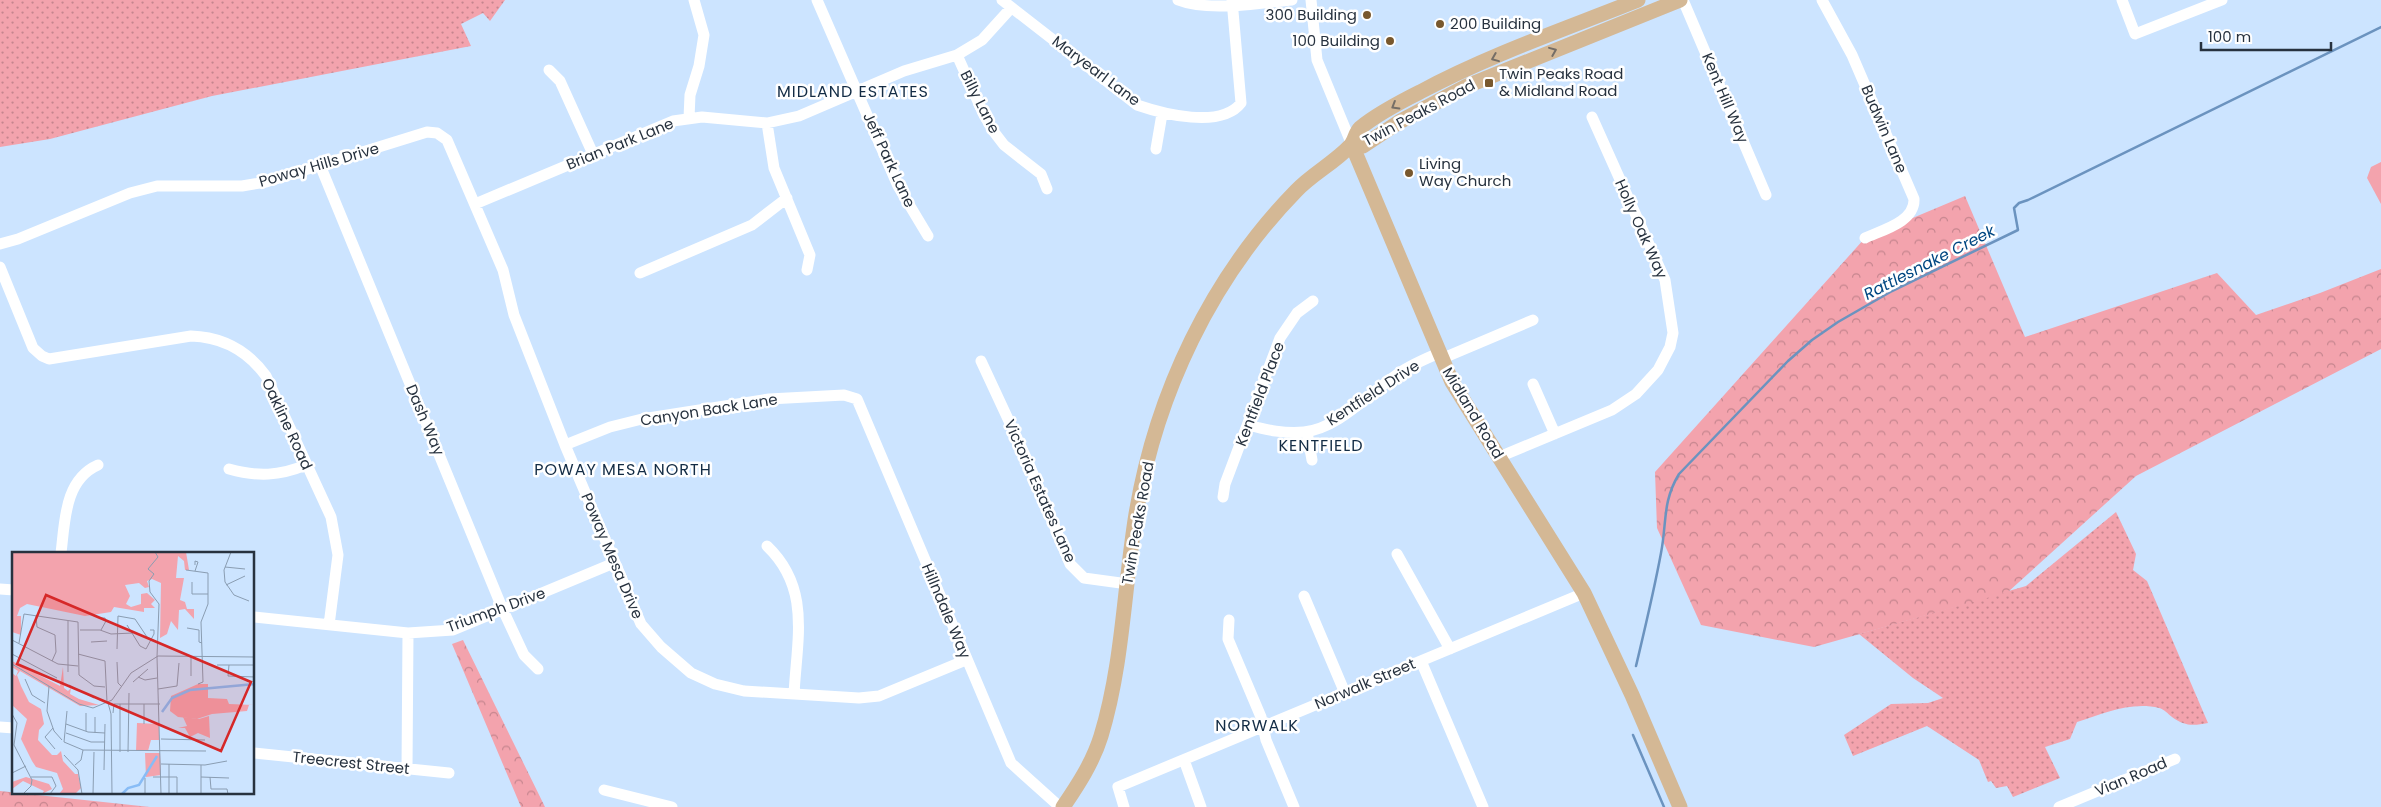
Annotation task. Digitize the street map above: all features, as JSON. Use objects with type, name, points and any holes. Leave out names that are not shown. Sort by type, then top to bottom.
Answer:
[{"type":"main road","name":"Twin Peaks Road","points":[[1061,807],[1090,761],[1100,737],[1113,683],[1128,584],[1136,514],[1144,474],[1162,408],[1188,347],[1227,278],[1273,216],[1297,189],[1352,145],[1359,129],[1438,82],[1638,0]]},
{"type":"main road","name":"Twin Peaks Road","points":[[1352,145],[1363,146],[1399,122],[1467,86],[1682,0]]},
{"type":"main road","name":"Midland Road","points":[[1352,145],[1452,382],[1584,593],[1632,695],[1680,807]]},
{"type":"street","points":[[689,118],[690,95],[699,66],[704,34],[694,0]]},
{"type":"street","name":"Jeff Park Lane","points":[[817,0],[898,186],[928,236]]},
{"type":"street","name":"Maryearl Lane","points":[[1002,0],[1137,105],[1162,114],[1179,117],[1206,116],[1230,112],[1235,110],[1241,103],[1232,2]]},
{"type":"street","points":[[1178,0],[1199,6],[1232,2],[1292,0]]},
{"type":"street","name":"Midland Road","points":[[1311,0],[1317,60],[1352,145]]},
{"type":"street","name":"Kent Hill Way","points":[[1682,0],[1766,195]]},
{"type":"street","name":"Budwin Lane","points":[[1822,0],[1852,56],[1914,199],[1914,207],[1909,216],[1865,238]]},
{"type":"street","points":[[2122,0],[2135,34],[2222,0]]},
{"type":"street","name":"Brian Park Lane","points":[[475,204],[673,121],[702,117],[767,123],[799,116],[904,71],[957,55],[982,40],[1011,8]]},
{"type":"street","name":"Billy Lane","points":[[957,55],[984,115],[994,132],[1004,145],[1040,174],[1047,189]]},
{"type":"street","points":[[549,70],[560,81],[593,154]]},
{"type":"street","points":[[1156,149],[1162,114]]},
{"type":"street","name":"Holly Oak Way","points":[[1499,457],[1612,410],[1636,394],[1658,370],[1670,347],[1673,333],[1665,280],[1592,117]]},
{"type":"street","points":[[767,123],[769,147],[774,168],[810,254],[807,270]]},
{"type":"street","name":"Poway Hills Drive","points":[[0,244],[130,193],[157,186],[242,186],[266,182],[427,132],[437,133]]},
{"type":"street","name":"Poway Mesa Drive","points":[[437,133],[447,140],[503,270],[514,315],[614,563],[641,624],[661,647],[691,673],[715,684],[744,690],[859,698],[879,696],[966,660]]},
{"type":"street","name":"Dash Way","points":[[320,165],[503,610],[524,655],[538,668]]},
{"type":"street","points":[[640,273],[752,225],[786,198]]},
{"type":"street","name":"Oakline Road","points":[[0,267],[33,348],[49,359],[191,336],[208,336],[233,345],[256,362],[266,376],[330,517],[338,555],[329,625]]},
{"type":"street","name":"Kentfield Place","points":[[1223,497],[1225,484],[1280,338],[1298,313],[1313,301]]},
{"type":"street","name":"Kentfield Drive","points":[[1248,425],[1274,431],[1307,432],[1344,415],[1406,368],[1533,320]]},
{"type":"street","name":"Victoria Estates Lane","points":[[981,361],[1029,464],[1070,564],[1084,578],[1128,584]]},
{"type":"street","points":[[1533,384],[1554,434]]},
{"type":"street","name":"Canyon Back Lane","points":[[565,445],[610,427],[642,419],[769,399],[844,395],[856,399]]},
{"type":"street","name":"Hillndale Way","points":[[856,399],[1011,763],[1061,807]]},
{"type":"street","points":[[1307,432],[1312,460]]},
{"type":"street","points":[[61,552],[67,504],[78,480],[98,465]]},
{"type":"street","points":[[230,469],[248,474],[270,476],[288,473],[306,465]]},
{"type":"street","points":[[767,546],[782,560],[794,585],[799,610],[794,694]]},
{"type":"street","points":[[1397,554],[1450,649]]},
{"type":"street","name":"Triumph Drive","points":[[255,617],[408,633],[453,630],[614,563]]},
{"type":"street","name":"Norwalk Street","points":[[1124,807],[1118,787],[1584,593]]},
{"type":"street","points":[[1304,596],[1345,693]]},
{"type":"street","points":[[1229,620],[1228,639],[1261,717],[1262,727],[1294,807]]},
{"type":"street","points":[[407,769],[408,633]]},
{"type":"street","points":[[1421,661],[1484,807]]},
{"type":"street","name":"Treecrest Street","points":[[255,753],[449,773]]},
{"type":"street","name":"Vian Road","points":[[2059,807],[2175,758]]},
{"type":"street","points":[[1184,760],[1201,807]]},
{"type":"street","points":[[604,790],[651,805],[672,807]]},
{"type":"green space","points":[[0,0],[505,0],[490,21],[483,13],[461,24],[471,46],[212,96],[50,139],[0,147]]},
{"type":"green space","points":[[2381,162],[2381,204],[2367,178],[2371,167]]},
{"type":"green space","points":[[1965,196],[2025,337],[2217,273],[2256,315],[2381,269],[2381,349],[2136,476],[2008,592],[1814,647],[1701,625],[1657,528],[1655,472],[1865,238]]},
{"type":"green space","points":[[2116,512],[2136,554],[2133,570],[2147,581],[2208,723],[2185,724],[2176,720],[2164,710],[2149,706],[2117,709],[2077,722],[2070,739],[2045,747],[2060,778],[2013,797],[2007,786],[1996,788],[1991,781],[1988,782],[1979,760],[1927,726],[1853,756],[1844,735],[1891,704],[1928,703],[1943,698],[1913,678],[1859,634],[2026,586]]},
{"type":"green space","points":[[463,640],[545,807],[521,807],[452,644]]},
{"type":"green space","points":[[0,791],[12,792],[12,794],[28,794],[150,807],[0,807]]},
{"type":"waterway","name":"Rattlesnake Creek","points":[[1636,666],[1663,542],[1667,503],[1679,474],[1788,361],[1812,340],[1838,322],[1892,291],[2018,230],[2014,208],[2019,203],[2381,27]]},
{"type":"waterway","name":"Rattlesnake Creek","points":[[1633,735],[1664,807]]},
{"type":"place","name":"300 Building","points":[[1367,15]]},
{"type":"place","name":"200 Building","points":[[1440,24]]},
{"type":"place","name":"100 Building","points":[[1390,41]]},
{"type":"place","name":"Twin Peaks Road & Midland Road","points":[[1489,83]]},
{"type":"place","name":"Living Way Church","points":[[1409,173]]},
{"type":"district","name":"MIDLAND ESTATES","points":[[853,91]]},
{"type":"district","name":"KENTFIELD","points":[[1321,445]]},
{"type":"district","name":"POWAY MESA NORTH","points":[[623,469]]},
{"type":"district","name":"NORWALK","points":[[1257,725]]}]
